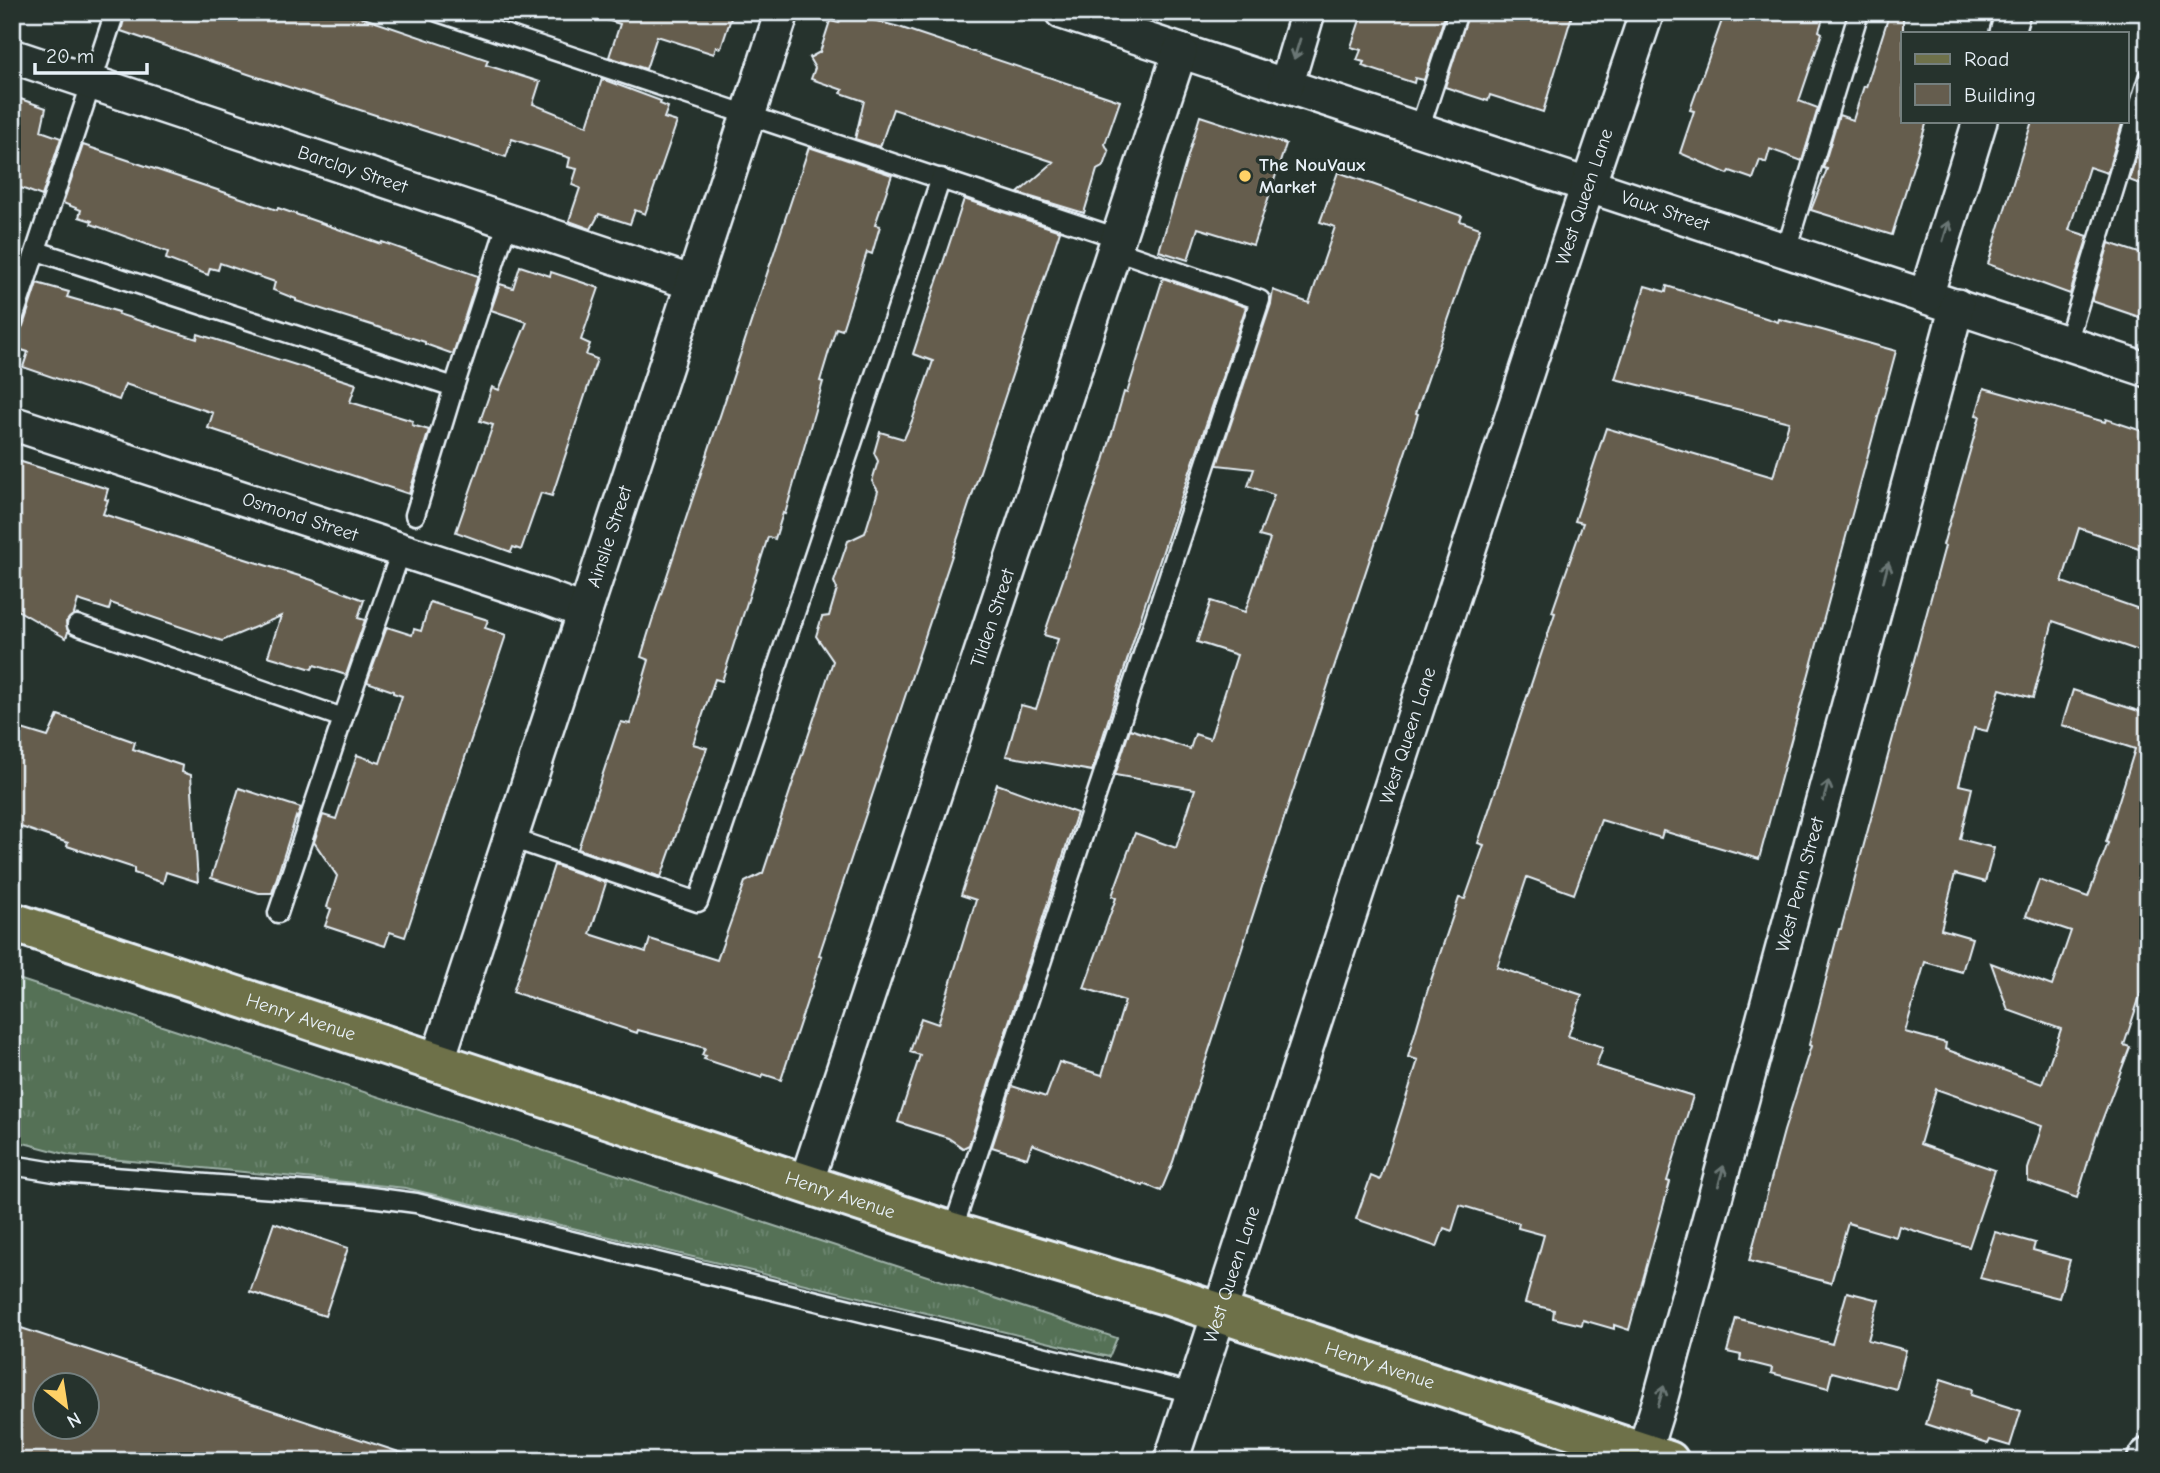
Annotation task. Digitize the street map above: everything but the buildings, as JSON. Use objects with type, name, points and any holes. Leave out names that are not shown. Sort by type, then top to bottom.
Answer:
[{"type":"main road","name":"Henry Avenue","points":[[12,922],[952,1232],[1220,1312],[1651,1458]]},
{"type":"street","name":"Ainslie Street","points":[[437,1062],[782,12]]},
{"type":"street","name":"Vaux Street","points":[[1062,12],[2148,370]]},
{"type":"street","points":[[1286,86],[1308,12]]},
{"type":"street","name":"West Queen Lane","points":[[1171,1461],[1647,12]]},
{"type":"street","points":[[2007,32],[2013,12]]},
{"type":"street","name":"Tilden Street","points":[[806,1183],[1180,51]]},
{"type":"street","name":"Barclay Street","points":[[12,56],[693,283]]},
{"type":"street","name":"West Penn Street","points":[[1651,1458],[1672,1357],[1942,301],[1980,122]]},
{"type":"street","name":"Osmond Street","points":[[12,423],[585,612]]},
{"type":"lane","points":[[12,322],[115,12]]},
{"type":"lane","points":[[438,12],[941,177],[1260,300],[952,1232]]},
{"type":"lane","points":[[1419,130],[1458,12]]},
{"type":"lane","points":[[1786,250],[1859,12]]},
{"type":"lane","points":[[2067,343],[2148,78]]},
{"type":"lane","points":[[511,838],[698,902],[941,177]]},
{"type":"lane","points":[[415,515],[508,221]]},
{"type":"lane","points":[[37,251],[454,387]]},
{"type":"lane","points":[[278,913],[401,551]]},
{"type":"lane","points":[[77,625],[343,718]]},
{"type":"lane","points":[[12,1165],[60,1173],[355,1195],[416,1203],[1194,1393]]},
{"type":"green space","points":[[12,977],[1117,1338],[1109,1357],[406,1188],[69,1155],[12,1140]]},
{"type":"place","name":"The NouVaux Market","points":[[1245,176]]}]
